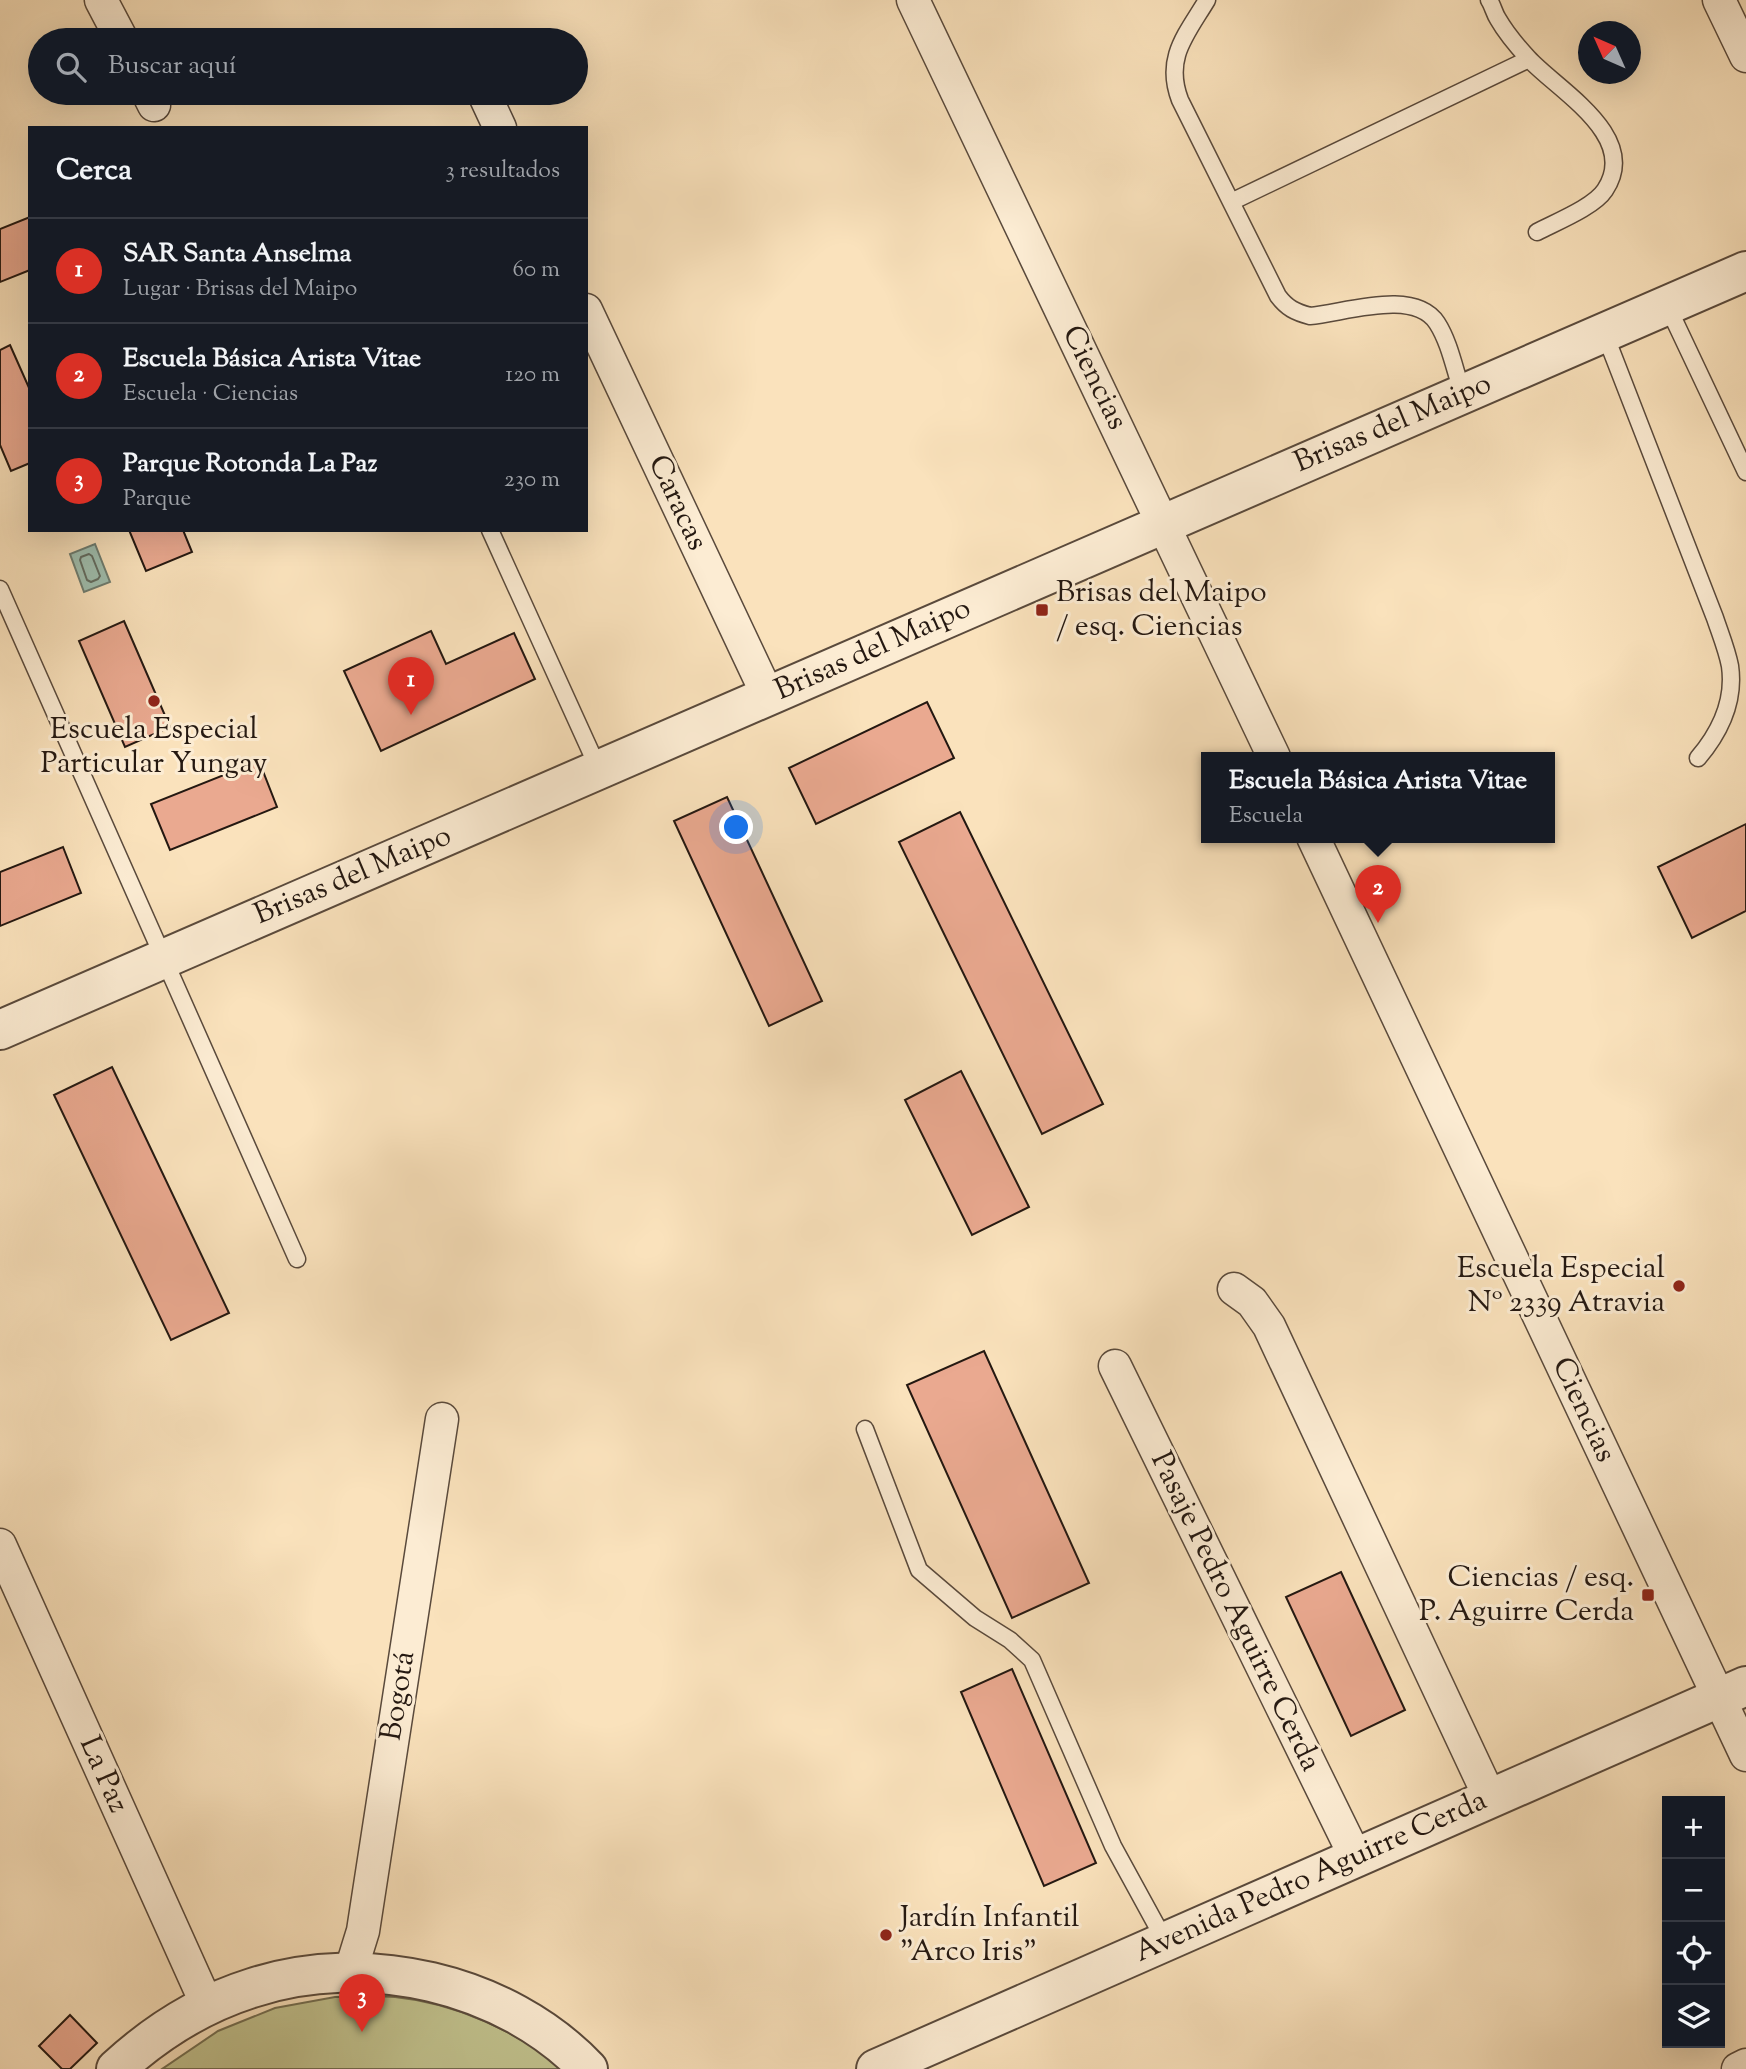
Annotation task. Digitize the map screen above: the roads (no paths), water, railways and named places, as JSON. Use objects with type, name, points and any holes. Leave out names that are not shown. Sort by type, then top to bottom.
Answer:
[{"type":"street","points":[[102,0],[116,28]]},
{"type":"street","name":"Ciencias","points":[[913,0],[1273,752]]},
{"type":"street","points":[[1719,0],[1746,56]]},
{"type":"street","points":[[489,105],[499,126]]},
{"type":"street","name":"Brisas del Maipo","points":[[0,1030],[1746,271]]},
{"type":"street","name":"Caracas","points":[[588,314],[768,696]]},
{"type":"street","name":"Ciencias","points":[[1315,843],[1732,1692],[1746,1755]]},
{"type":"street","points":[[1234,1289],[1252,1302],[1269,1326],[1490,1798]]},
{"type":"street","name":"Pasaje Pedro Aguirre Cerda","points":[[1115,1366],[1356,1858]]},
{"type":"street","name":"Bogotá","points":[[350,1973],[363,1931],[442,1419]]},
{"type":"street","name":"La Paz","points":[[0,1545],[207,2005]]},
{"type":"street","name":"Avenida Pedro Aguirre Cerda","points":[[876,2069],[1732,1692]]},
{"type":"street","points":[[116,2069],[160,2033],[207,2005],[253,1987],[301,1976],[350,1973],[392,1975],[434,1983],[475,1996],[513,2013],[549,2036],[588,2069]]},
{"type":"street","points":[[1738,2069],[1746,2066]]},
{"type":"lane","points":[[1207,0],[1177,51],[1173,69],[1174,85],[1278,296],[1296,313],[1310,316],[1395,304],[1418,307],[1437,323],[1463,394]]},
{"type":"lane","points":[[1489,0],[1497,18],[1529,59],[1581,103],[1597,121],[1613,156],[1610,181],[1598,199],[1537,232]]},
{"type":"lane","points":[[1231,202],[1529,59]]},
{"type":"lane","points":[[1667,305],[1746,472]]},
{"type":"lane","points":[[1604,332],[1715,618],[1730,665],[1726,711],[1715,736],[1698,758]]},
{"type":"lane","points":[[491,532],[598,770]]},
{"type":"lane","points":[[0,589],[297,1259]]},
{"type":"lane","points":[[865,1429],[919,1570],[975,1618],[1010,1640],[1032,1660],[1113,1846],[1165,1941]]},
{"type":"water","points":[[95,544],[110,582],[84,592],[70,554]]},
{"type":"place","name":"Brisas del Maipo / esq. Ciencias","points":[[1042,610]]},
{"type":"place","name":"Escuela Especial Particular Yungay","points":[[154,701]]},
{"type":"place","name":"SAR Santa Anselma","points":[[411,715]]},
{"type":"place","name":"Escuela Básica Arista Vitae","points":[[1378,923]]},
{"type":"place","name":"Escuela Especial Nº 2339 Atravia","points":[[1679,1286]]},
{"type":"place","name":"Ciencias / esq. P. Aguirre Cerda","points":[[1648,1595]]},
{"type":"place","name":"Jardín Infantil \"Arco Iris\"","points":[[886,1935]]},
{"type":"place","name":"Parque Rotonda La Paz","points":[[362,2032]]}]
